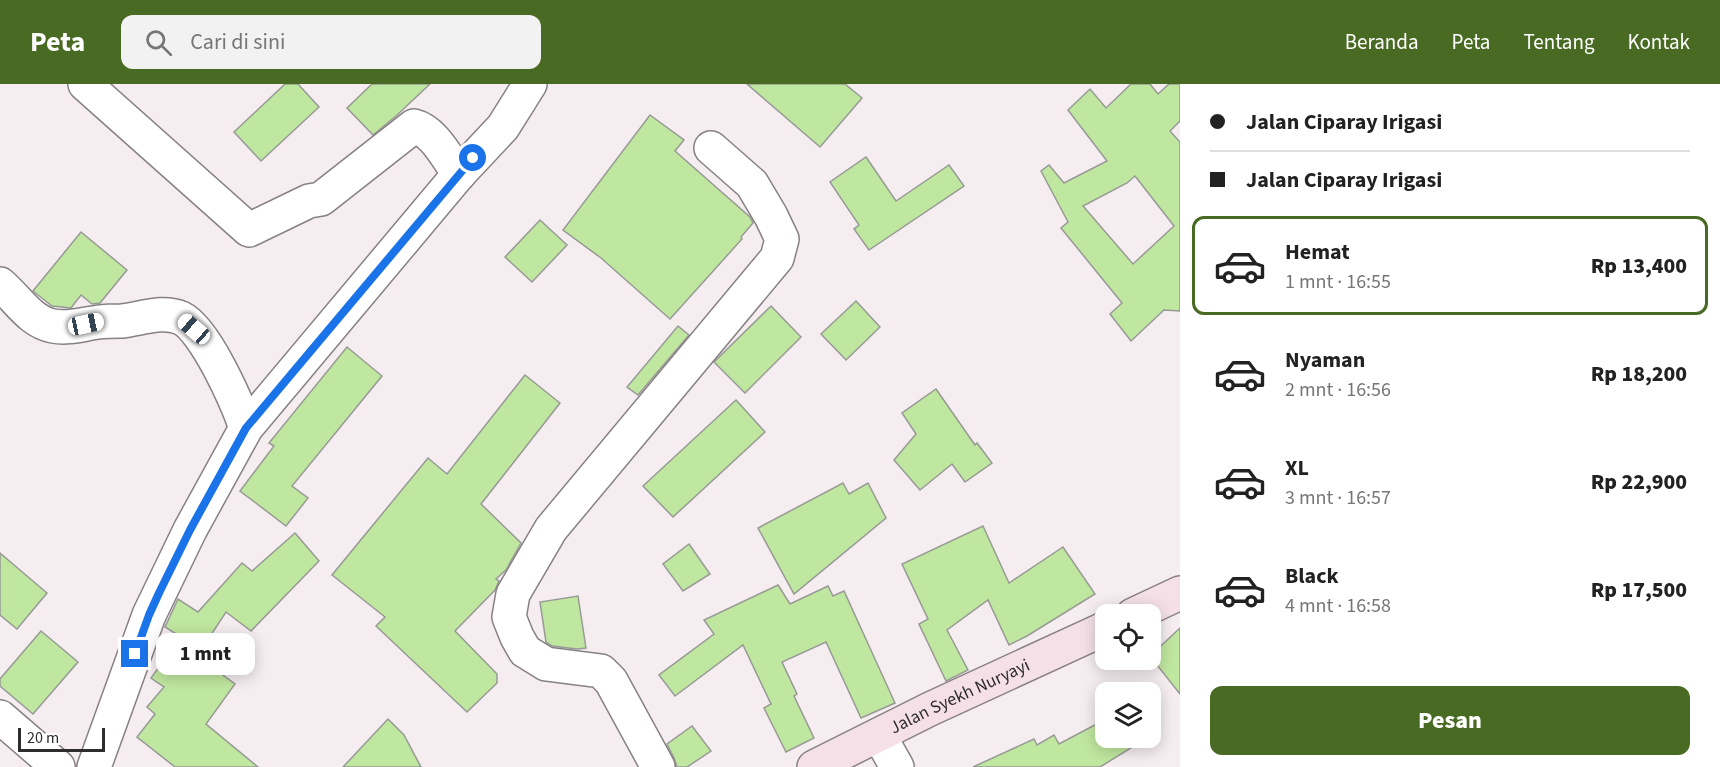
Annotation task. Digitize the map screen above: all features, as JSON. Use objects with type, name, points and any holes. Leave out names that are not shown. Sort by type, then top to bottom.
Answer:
[{"type":"main road","points":[[1156,604],[1180,593]]},
{"type":"main road","name":"Jalan Syekh Nuryayi","points":[[814,767],[1095,633]]},
{"type":"street","points":[[85,84],[249,230],[309,201],[321,199],[414,126],[422,128],[432,137],[459,174]]},
{"type":"street","points":[[94,767],[149,615],[243,419],[503,127],[523,87]]},
{"type":"street","points":[[658,767],[605,674],[601,671],[546,664],[525,651],[510,617],[513,594],[551,529],[777,258],[782,239],[752,184],[711,148]]},
{"type":"street","points":[[0,284],[33,318],[53,326],[73,327],[162,314],[181,318],[194,329],[224,375],[243,419]]},
{"type":"street","points":[[0,717],[58,767]]},
{"type":"street","points":[[879,735],[897,767]]},
{"type":"building","points":[[285,84],[298,84],[319,107],[261,161],[234,132]]},
{"type":"building","points":[[372,84],[430,84],[373,135],[347,108]]},
{"type":"building","points":[[747,84],[845,84],[862,98],[820,147]]},
{"type":"building","points":[[1131,84],[1150,84],[1158,94],[1169,84],[1180,84],[1180,121],[1170,131],[1180,142],[1180,311],[1164,310],[1131,341],[1110,314],[1122,303],[1061,228],[1068,222],[1041,171],[1049,165],[1064,183],[1107,161],[1068,110],[1090,89],[1106,108]],"holes":[[[1135,176],[1174,226],[1133,264],[1083,206],[1127,183]]]},
{"type":"building","points":[[650,115],[684,140],[675,151],[750,217],[753,223],[741,237],[742,239],[670,319],[601,258],[563,230]]},
{"type":"building","points":[[866,157],[896,201],[949,165],[964,186],[869,250],[854,229],[859,225],[830,182]]},
{"type":"building","points":[[540,220],[567,245],[532,282],[505,257]]},
{"type":"building","points":[[81,232],[127,270],[100,303],[92,304],[81,295],[71,308],[52,306],[33,291]]},
{"type":"building","points":[[856,301],[880,327],[846,360],[821,334]]},
{"type":"building","points":[[771,306],[801,337],[745,393],[714,362]]},
{"type":"building","points":[[678,326],[689,335],[638,395],[627,387]]},
{"type":"building","points":[[347,347],[382,376],[292,486],[308,498],[286,526],[240,491],[274,446],[269,443]]},
{"type":"building","points":[[525,375],[560,403],[481,504],[521,543],[506,570],[496,579],[499,581],[495,590],[455,631],[497,674],[497,683],[467,712],[376,626],[385,617],[332,575],[428,458],[447,474]]},
{"type":"building","points":[[936,389],[975,445],[977,443],[992,463],[965,482],[952,464],[920,490],[894,460],[916,434],[902,413]]},
{"type":"building","points":[[736,400],[765,432],[673,517],[643,486]]},
{"type":"building","points":[[843,483],[849,494],[868,483],[886,518],[794,594],[758,528]]},
{"type":"building","points":[[983,526],[1009,583],[1063,547],[1095,594],[1009,645],[988,600],[947,630],[968,670],[946,681],[919,624],[928,619],[902,564]]},
{"type":"building","points":[[295,533],[319,561],[251,631],[226,612],[197,656],[235,684],[206,724],[258,767],[175,767],[137,737],[155,714],[147,707],[164,687],[151,678],[181,637],[165,627],[178,599],[198,612],[242,563],[252,571]]},
{"type":"building","points":[[689,544],[710,574],[683,591],[663,564]]},
{"type":"building","points":[[0,553],[47,593],[17,629],[0,615]]},
{"type":"building","points":[[778,585],[790,604],[828,586],[833,596],[844,591],[895,703],[861,718],[826,642],[782,662],[797,694],[794,696],[814,738],[786,752],[764,708],[771,704],[743,645],[675,696],[659,675],[714,634],[704,620]]},
{"type":"building","points":[[578,596],[586,648],[552,646],[546,642],[540,602]]},
{"type":"building","points":[[1180,628],[1180,694],[1161,670],[1161,646]]},
{"type":"building","points":[[41,631],[78,662],[33,714],[0,686],[0,679]]},
{"type":"building","points":[[388,719],[404,735],[421,767],[343,767]]},
{"type":"building","points":[[1095,725],[1095,748],[1131,748],[1100,767],[973,767],[1034,739],[1037,745],[1054,735],[1059,744]]},
{"type":"building","points":[[692,726],[711,751],[687,767],[677,767],[667,744]]},
{"type":"route","points":[[135,654],[159,593],[190,530],[246,428],[473,158]]}]
